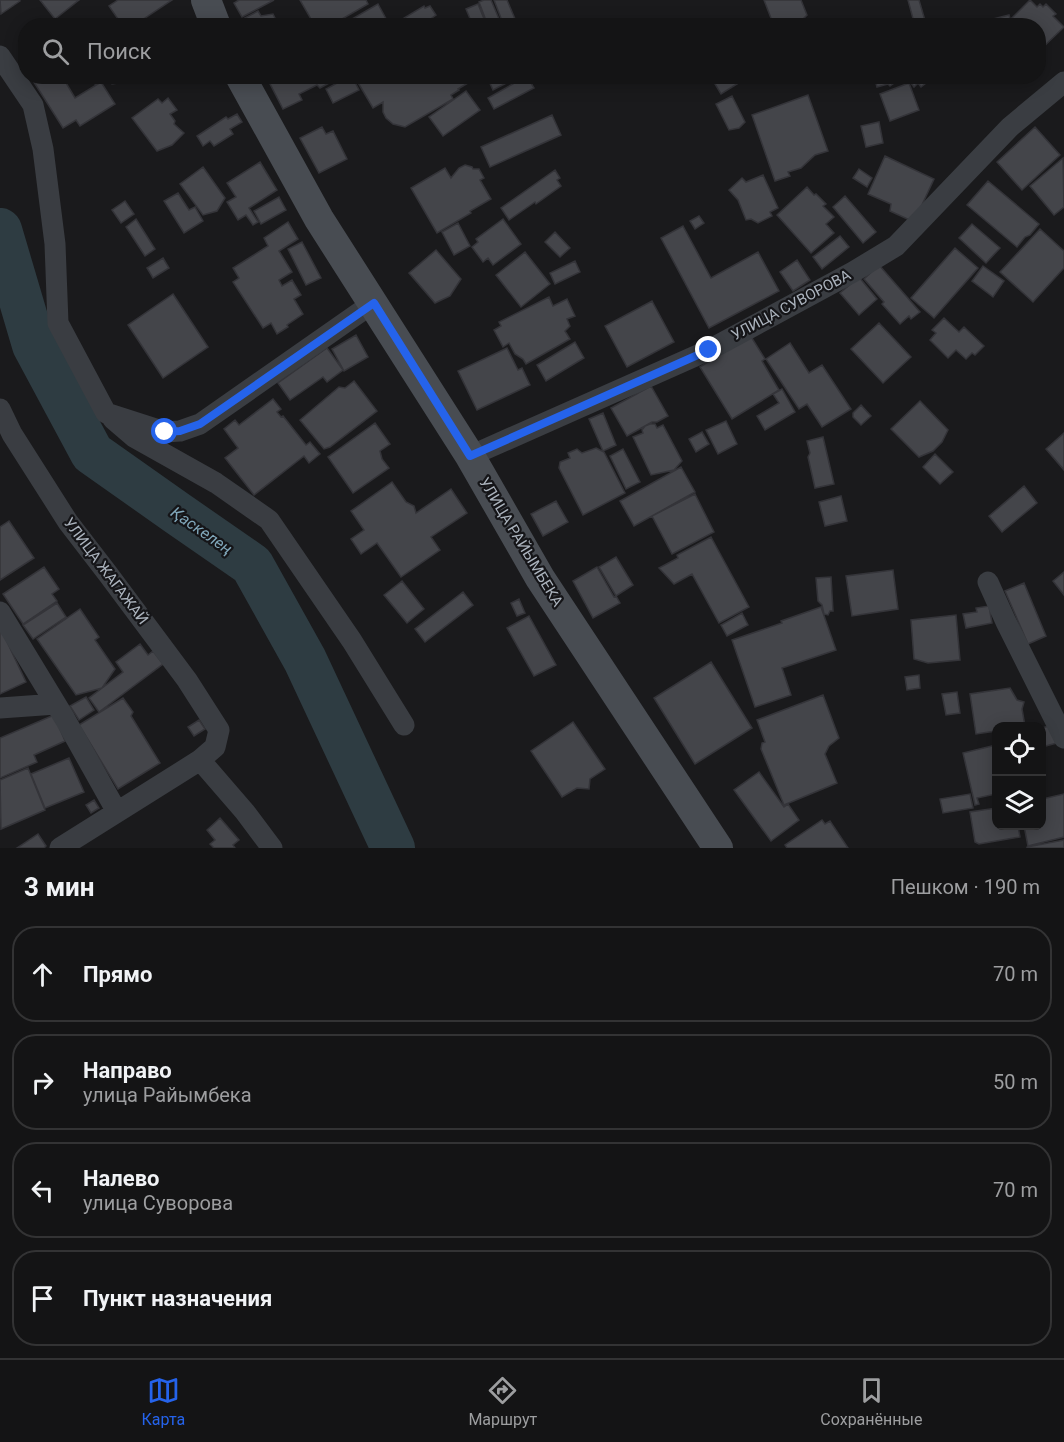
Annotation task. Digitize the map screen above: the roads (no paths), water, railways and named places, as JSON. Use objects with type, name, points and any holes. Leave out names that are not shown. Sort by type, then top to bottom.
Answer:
[{"type":"street","points":[[206,0],[213,18]]},
{"type":"street","points":[[0,56],[18,83]]},
{"type":"street","name":"УЛИЦА СУВОРОВА","points":[[470,456],[709,350],[853,272],[896,246],[1010,127],[1064,82]]},
{"type":"street","points":[[19,84],[33,105],[43,149],[55,244],[58,323],[106,413],[134,437],[216,483],[269,520],[351,640],[404,725]]},
{"type":"street","name":"УЛИЦА РАЙЫМБЕКА","points":[[244,84],[320,219],[470,456],[540,578],[718,848]]},
{"type":"street","points":[[106,413],[165,432],[180,431],[200,424],[374,303]]},
{"type":"street","name":"УЛИЦА ЖАГАЖАЙ","points":[[0,409],[12,434],[68,522],[187,680],[219,730],[215,747],[200,760]]},
{"type":"street","points":[[988,582],[1064,738]]},
{"type":"street","points":[[0,612],[56,704],[117,812]]},
{"type":"street","points":[[0,708],[56,704]]},
{"type":"street","points":[[60,848],[200,760],[245,812],[272,848]]},
{"type":"waterway","name":"Қаскелең","points":[[0,230],[34,345],[92,453],[252,565],[305,660],[393,848]]}]
